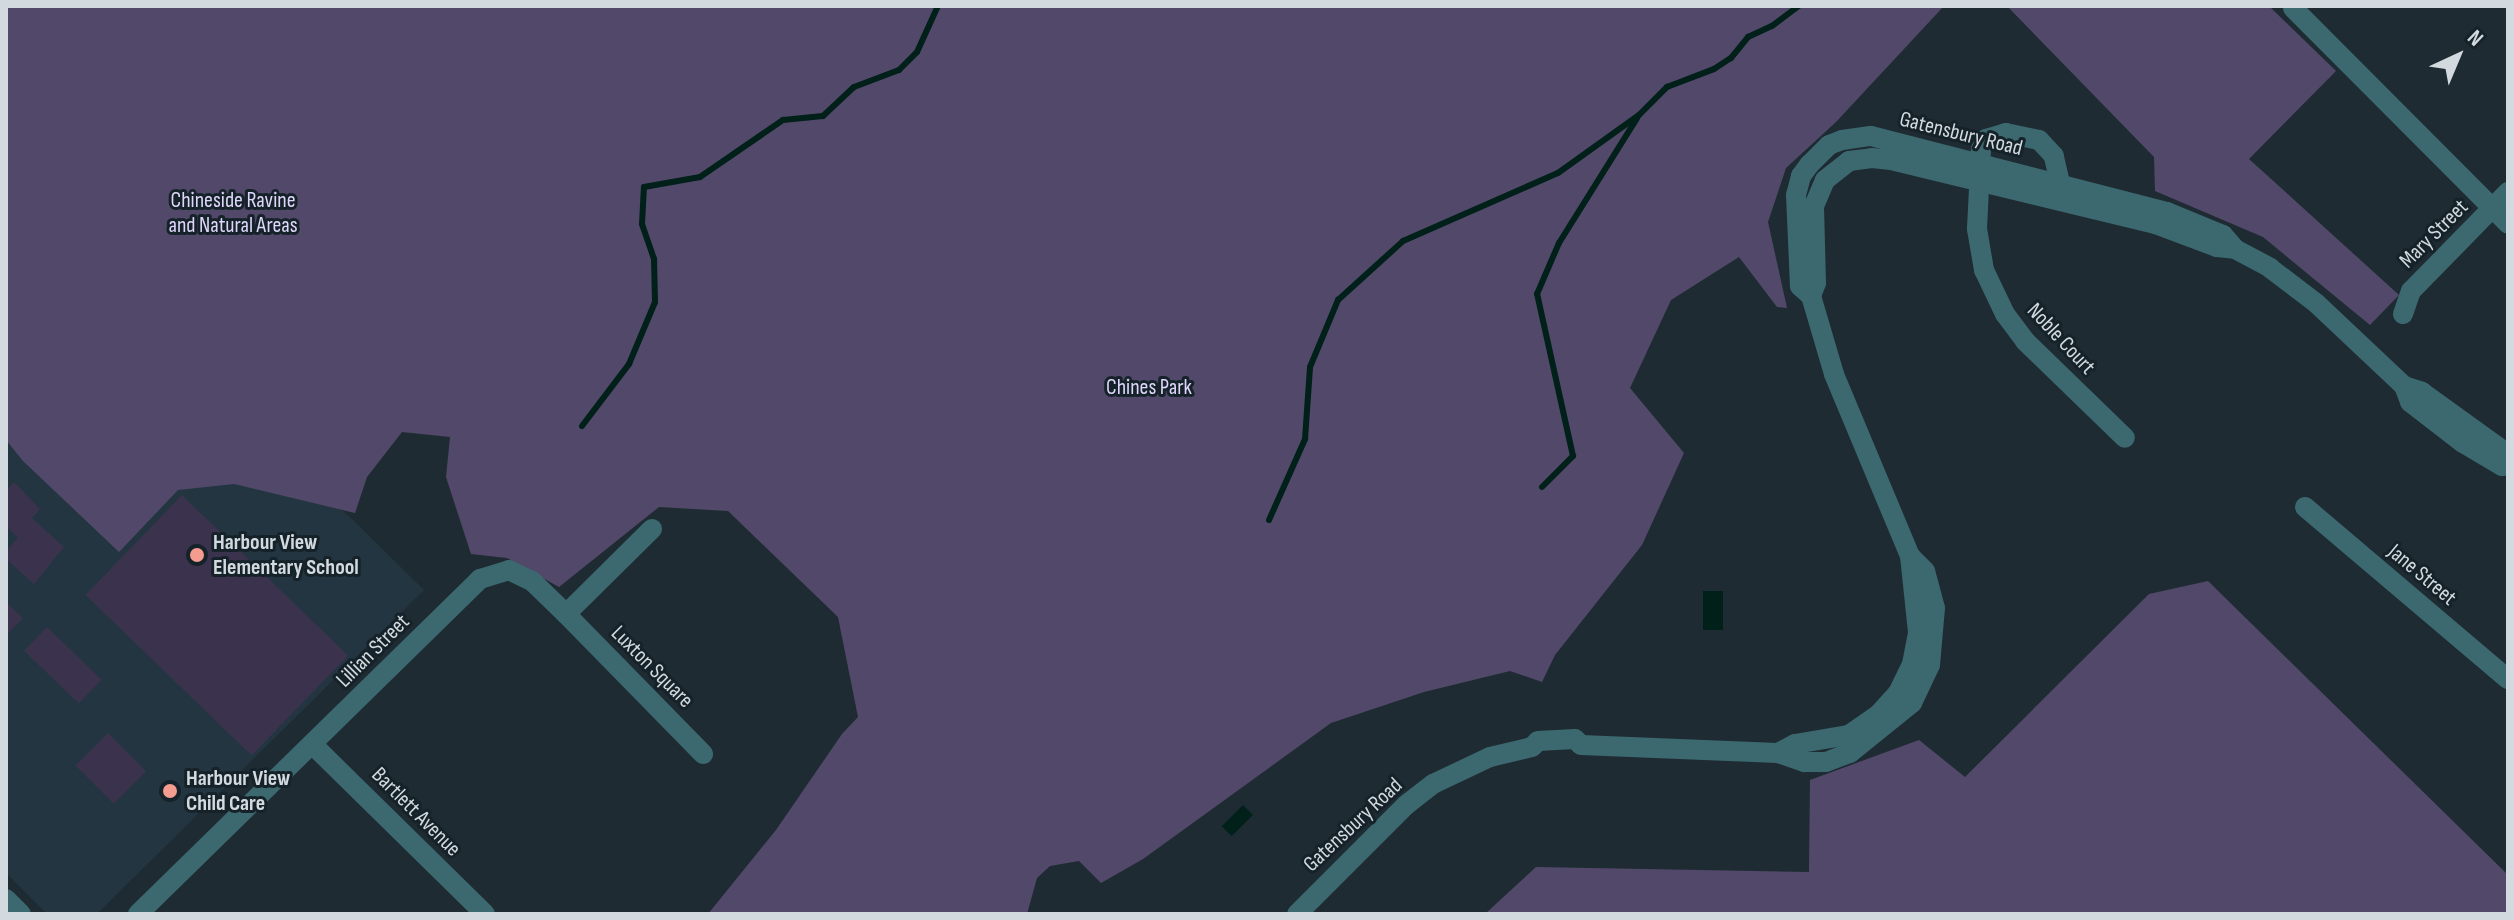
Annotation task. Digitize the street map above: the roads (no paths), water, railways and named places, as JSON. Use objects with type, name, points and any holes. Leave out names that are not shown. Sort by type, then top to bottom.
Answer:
[{"type":"street","points":[[2293,8],[2501,200],[2508,224]]},
{"type":"street","points":[[1980,174],[1981,149],[1995,134],[2039,140],[2048,146],[2054,156],[2060,183]]},
{"type":"street","name":"Gatensbury Road","points":[[1294,913],[1406,805],[1433,784],[1490,757],[1532,747],[1544,752],[1575,751],[1581,745],[1778,753],[1804,762],[1826,762],[1850,753],[1912,703],[1930,665],[1935,608],[1925,571],[1910,556],[1834,374],[1811,296],[1816,283],[1814,206],[1825,180],[1841,165],[1861,158],[1882,159],[2060,183],[2167,212],[2223,235],[2235,249],[2270,268],[2316,303],[2404,386],[2422,392],[2508,454]]},
{"type":"street","name":"Gatensbury Road","points":[[1980,174],[2155,224],[2217,247],[2235,249]]},
{"type":"street","name":"Noble Court","points":[[1980,174],[1980,248],[1984,270],[2005,314],[2025,341],[2125,438]]},
{"type":"street","name":"Mary Street","points":[[2403,314],[2411,291],[2501,200]]},
{"type":"street","name":"Gatensbury Road","points":[[2404,386],[2410,402],[2463,443],[2502,466],[2508,465]]},
{"type":"street","name":"Jane Street","points":[[2305,507],[2508,679]]},
{"type":"street","points":[[566,614],[652,529]]},
{"type":"street","name":"Lillian Street","points":[[138,914],[480,579],[509,570],[532,581],[566,614]]},
{"type":"street","name":"Luxton Square","points":[[566,614],[703,754]]},
{"type":"street","name":"Bartlett Avenue","points":[[313,745],[485,914]]},
{"type":"street","points":[[6,899],[21,914]]},
{"type":"waterway","points":[[582,426],[629,364],[655,302],[654,259],[642,224],[644,187],[700,177],[783,120],[823,116],[854,87],[899,70],[917,52],[938,6]]},
{"type":"waterway","points":[[1269,520],[1305,439],[1310,367],[1338,300],[1403,241],[1558,173],[1639,115],[1667,87],[1714,69],[1731,58],[1748,37],[1772,26],[1799,6]]},
{"type":"waterway","points":[[1542,487],[1573,456],[1537,294],[1559,243],[1637,118]]},
{"type":"place","name":"Harbour View Elementary School","points":[[197,555]]},
{"type":"place","name":"Harbour View Child Care","points":[[170,791]]},
{"type":"park label","name":"Chineside Ravine and Natural Areas","points":[[233,212]]},
{"type":"park label","name":"Chines Park","points":[[1149,388]]}]
